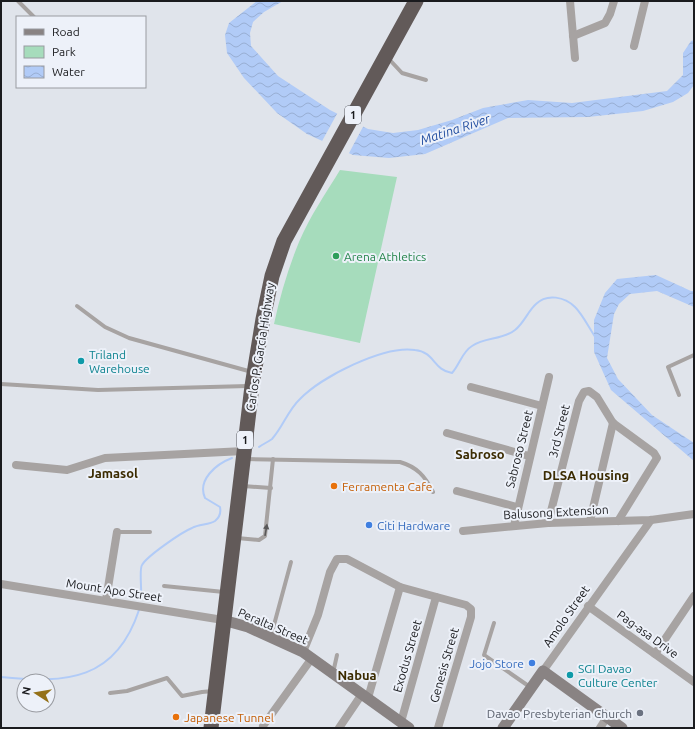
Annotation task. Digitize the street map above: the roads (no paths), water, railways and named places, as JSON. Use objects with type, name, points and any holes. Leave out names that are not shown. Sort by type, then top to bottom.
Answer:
[{"type":"highway","name":"Carlos P. Garcia Highway","points":[[211,728],[253,380],[268,292],[277,259],[295,221],[416,1]]},
{"type":"street","points":[[570,1],[575,58]]},
{"type":"street","points":[[573,36],[605,23],[610,14],[614,1]]},
{"type":"street","points":[[634,46],[645,1]]},
{"type":"street","name":"Sabroso Street","points":[[514,526],[517,507],[549,377]]},
{"type":"street","points":[[471,387],[542,406]]},
{"type":"street","name":"3rd Street","points":[[548,523],[575,414],[581,396],[584,392],[589,391],[594,393],[613,423]]},
{"type":"street","points":[[590,522],[613,423],[654,453],[657,458],[618,521]]},
{"type":"street","points":[[447,433],[529,456]]},
{"type":"street","points":[[16,465],[66,470],[105,458],[244,455]]},
{"type":"street","points":[[457,491],[517,507]]},
{"type":"street","name":"Balusong Extension","points":[[463,532],[548,523],[651,520],[694,514]]},
{"type":"street","name":"Amolo Street","points":[[503,728],[588,606],[651,520]]},
{"type":"street","points":[[106,600],[117,532]]},
{"type":"street","points":[[264,726],[308,655],[330,572],[337,559],[347,559],[386,581],[400,587],[436,597]]},
{"type":"street","name":"Mount Apo Street","points":[[1,584],[223,620]]},
{"type":"street","points":[[339,728],[365,696],[400,587]]},
{"type":"street","points":[[655,654],[694,596]]},
{"type":"street","name":"Genesis Street","points":[[436,597],[466,605],[471,609],[471,617],[438,728]]},
{"type":"street","name":"Exodus Street","points":[[405,725],[436,597]]},
{"type":"street","name":"Pag-asa Drive","points":[[588,606],[694,682]]},
{"type":"street","name":"Peralta Street","points":[[223,620],[248,627],[308,655],[405,725]]},
{"type":"street","points":[[543,671],[622,728]]},
{"type":"street","points":[[600,728],[607,717]]},
{"type":"lane","points":[[18,1],[33,16]]},
{"type":"lane","points":[[383,60],[402,73],[426,80]]},
{"type":"lane","points":[[77,306],[105,327],[129,338],[253,380]]},
{"type":"lane","points":[[679,395],[668,367],[694,355]]},
{"type":"lane","points":[[1,384],[98,390],[253,380]]},
{"type":"lane","points":[[244,455],[274,460],[400,462],[414,467],[423,474],[433,492]]},
{"type":"lane","points":[[234,537],[259,540],[266,536],[274,460]]},
{"type":"lane","points":[[240,486],[270,488]]},
{"type":"lane","points":[[117,532],[150,532]]},
{"type":"lane","points":[[270,637],[291,562]]},
{"type":"lane","points":[[164,586],[227,592]]},
{"type":"lane","points":[[494,623],[484,655],[532,687]]},
{"type":"lane","points":[[333,673],[337,655]]},
{"type":"lane","points":[[110,693],[127,691],[167,678],[182,696],[215,691]]},
{"type":"water","name":"Matina River","points":[[257,1],[283,1],[264,12],[253,22],[250,33],[251,46],[278,76],[330,110],[368,129],[393,133],[418,130],[452,120],[483,108],[528,100],[572,103],[667,91],[683,75],[683,53],[691,41],[694,40],[694,85],[688,93],[673,102],[643,111],[588,117],[508,118],[425,154],[389,158],[353,155],[307,134],[277,113],[244,78],[227,53],[225,35],[229,23]]},
{"type":"water","points":[[656,275],[694,291],[694,307],[657,291],[630,294],[619,304],[614,314],[607,358],[618,379],[652,415],[694,443],[694,461],[611,390],[594,352],[594,320],[605,293],[617,279]]},
{"type":"waterway","points":[[259,447],[272,439],[292,408],[310,390],[322,381],[354,364],[387,352],[415,350],[422,351],[427,354],[437,365],[452,373],[463,355],[472,346],[483,341],[500,337],[515,330],[536,304],[545,298],[551,297],[561,299],[575,307],[596,338]]},
{"type":"waterway","points":[[141,598],[141,567],[145,561],[157,550],[187,530],[213,522],[218,518],[220,507],[205,498],[203,491],[204,485],[206,479],[214,469],[232,458]]},
{"type":"waterway","points":[[1,677],[25,679],[68,677],[86,672],[103,664],[117,651],[129,633],[139,610]]},
{"type":"place","name":"Arena Athletics","points":[[336,256]]},
{"type":"place","name":"Triland Warehouse","points":[[81,361]]},
{"type":"place","name":"Ferramenta Cafe","points":[[334,486]]},
{"type":"place","name":"Citi Hardware","points":[[369,525]]},
{"type":"place","name":"Jojo Store","points":[[532,663]]},
{"type":"place","name":"SGI Davao Culture Center","points":[[570,675]]},
{"type":"place","name":"Davao Presbyterian Church","points":[[640,713]]},
{"type":"place","name":"Japanese Tunnel","points":[[176,717]]},
{"type":"district","name":"Sabroso","points":[[480,454]]},
{"type":"district","name":"Jamasol","points":[[113,473]]},
{"type":"district","name":"DLSA Housing","points":[[586,475]]},
{"type":"district","name":"Nabua","points":[[357,675]]}]
